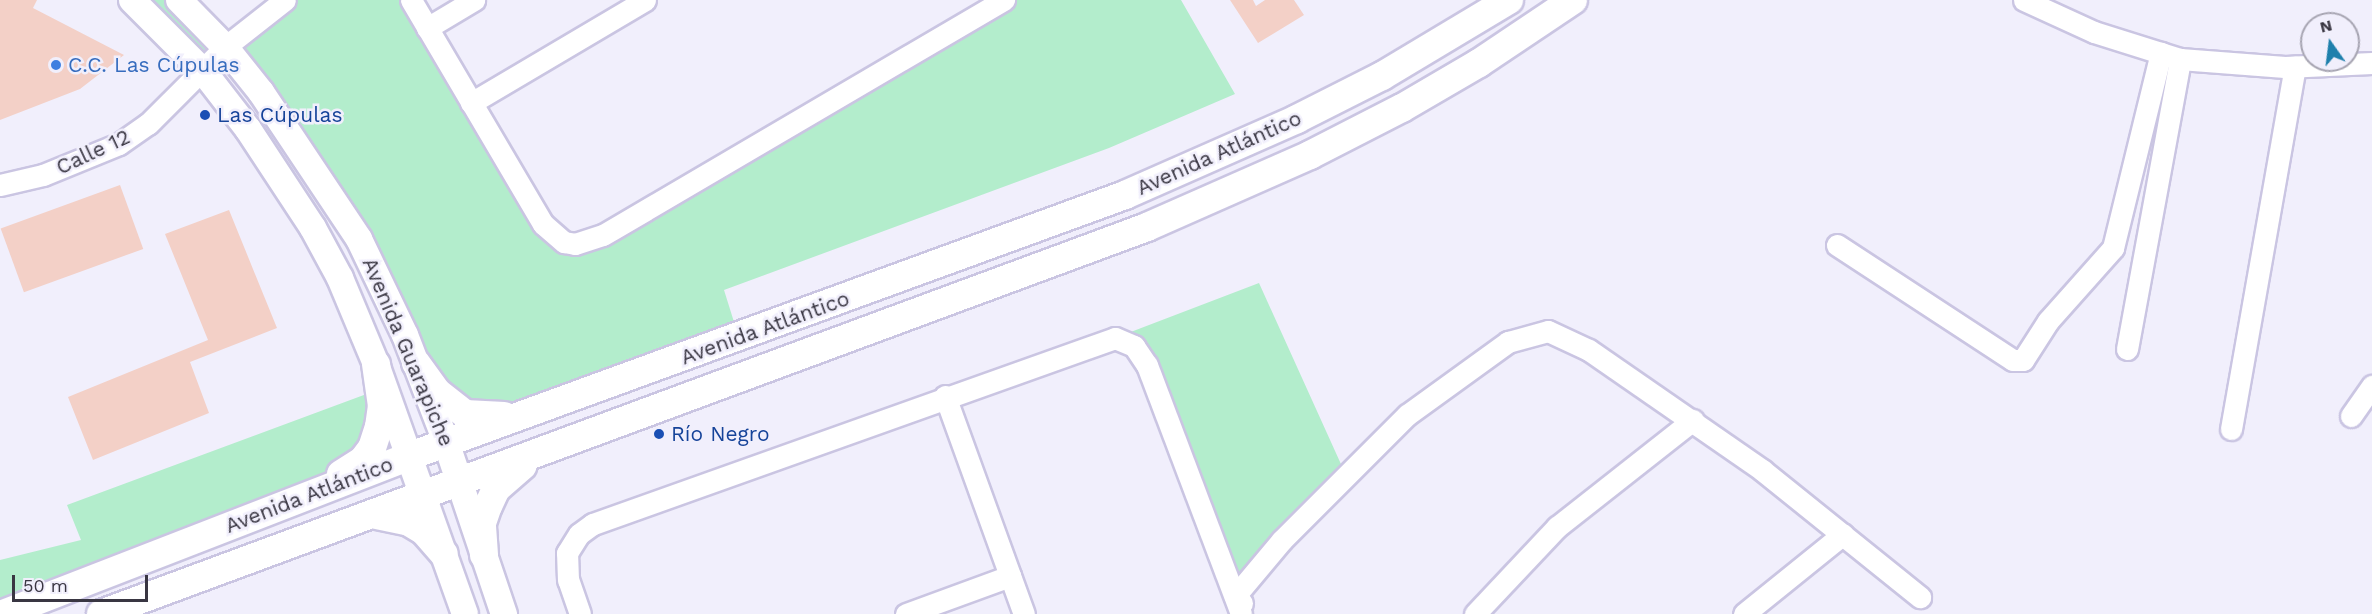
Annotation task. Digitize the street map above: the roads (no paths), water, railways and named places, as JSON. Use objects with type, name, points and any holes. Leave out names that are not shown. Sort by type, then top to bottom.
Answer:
[{"type":"main road","name":"Avenida Atlántico","points":[[3,614],[446,442],[1125,195],[1319,108],[1382,76],[1509,0]]},
{"type":"main road","name":"Avenida Atlántico","points":[[101,614],[1069,257],[1223,195],[1402,108],[1479,63],[1573,0]]},
{"type":"main road","points":[[416,363],[437,392],[465,414],[480,417],[533,412]]},
{"type":"main road","points":[[303,497],[347,471],[372,448],[382,406],[376,364]]},
{"type":"main road","points":[[484,555],[482,524],[496,489],[507,477],[549,450]]},
{"type":"main road","points":[[370,514],[409,522],[444,554]]},
{"type":"street","name":"Avenida Guarapiche","points":[[132,0],[203,71],[248,129],[313,228],[340,278],[376,364],[465,614]]},
{"type":"street","name":"Avenida Guarapiche","points":[[178,0],[225,47],[335,198],[384,287],[446,442],[504,614]]},
{"type":"street","name":"Calle 12","points":[[0,185],[43,175],[119,144],[148,124],[225,47],[285,0]]},
{"type":"street","points":[[411,0],[543,224],[564,242],[589,242],[1004,0]]},
{"type":"street","points":[[427,28],[474,0]]},
{"type":"street","points":[[471,103],[645,0]]},
{"type":"street","points":[[2024,0],[2094,32],[2171,56],[2295,66],[2372,63]]},
{"type":"street","points":[[1837,245],[2013,360],[2023,360],[2048,321],[2113,248],[2171,56]]},
{"type":"street","points":[[2127,348],[2171,56]]},
{"type":"street","points":[[2230,429],[2295,66]]},
{"type":"street","points":[[1238,605],[1331,486],[1400,421],[1482,358],[1523,336],[1548,331],[1588,350],[1693,420],[1843,534],[1920,597]]},
{"type":"street","points":[[580,614],[568,580],[567,553],[579,534],[593,524],[1100,341],[1126,340],[1147,365],[1238,605],[1254,614]]},
{"type":"street","points":[[2351,416],[2372,386]]},
{"type":"street","points":[[945,396],[1024,614]]},
{"type":"street","points":[[1475,614],[1557,527],[1693,420]]},
{"type":"street","points":[[1744,614],[1843,534]]},
{"type":"street","points":[[906,614],[1010,576]]},
{"type":"place","name":"C.C. Las Cúpulas","points":[[56,65]]},
{"type":"place","name":"Las Cúpulas","points":[[205,115]]},
{"type":"place","name":"Río Negro","points":[[659,434]]}]
